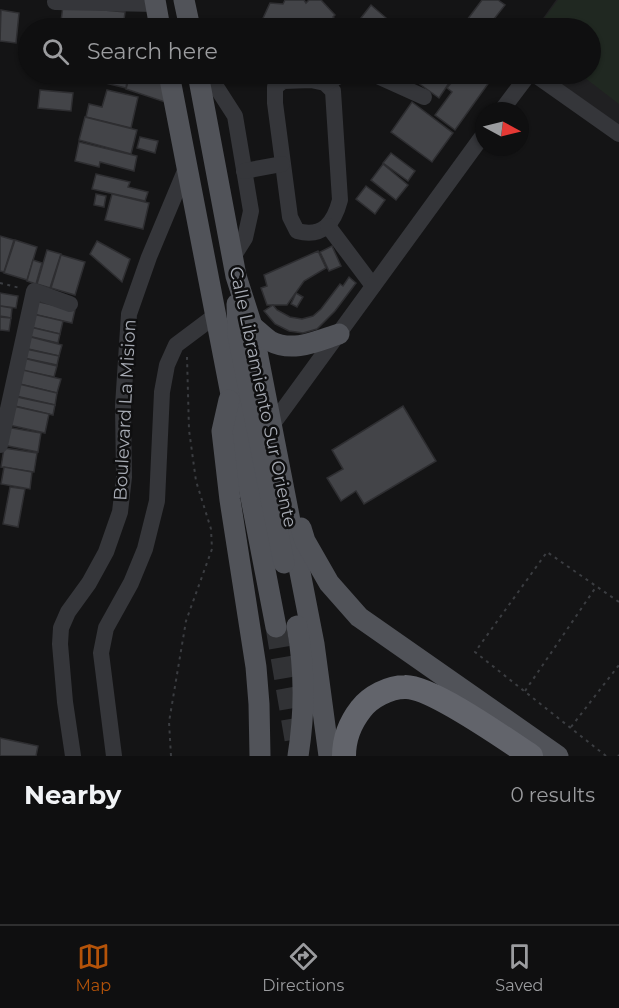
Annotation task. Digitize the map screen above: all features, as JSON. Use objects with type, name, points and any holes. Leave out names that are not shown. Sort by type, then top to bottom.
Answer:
[{"type":"highway","points":[[344,756],[344,746],[351,722],[368,700],[389,690],[405,686],[420,689],[450,705],[531,756]]},
{"type":"main road","points":[[184,0],[188,18]]},
{"type":"main road","points":[[155,2],[158,18]]},
{"type":"main road","name":"Calle Libramiento Sur Oriente","points":[[171,84],[276,627]]},
{"type":"main road","name":"Calle Libramiento Sur Oriente","points":[[200,84],[245,331],[272,425],[280,463],[314,644],[329,756]]},
{"type":"main road","points":[[245,331],[287,346],[303,346],[339,334]]},
{"type":"main road","points":[[245,331],[300,641],[304,705],[298,756]]},
{"type":"main road","points":[[230,392],[222,431],[230,500],[256,667],[260,756]]},
{"type":"main road","points":[[280,463],[305,541],[329,583],[359,617],[558,756]]},
{"type":"street","points":[[55,2],[155,2]]},
{"type":"street","points":[[214,84],[235,116],[251,212],[235,267]]},
{"type":"street","points":[[279,84],[275,87],[275,103],[290,217],[297,231],[309,234],[319,232],[328,226],[337,212],[340,200],[333,91],[326,84]]},
{"type":"street","points":[[395,84],[424,97]]},
{"type":"street","points":[[508,102],[521,84]]},
{"type":"street","points":[[548,84],[619,134]]},
{"type":"street","points":[[272,425],[475,146]]},
{"type":"street","points":[[244,171],[282,164]]},
{"type":"street","name":"Boulevard La Mision","points":[[73,756],[65,702],[60,644],[61,628],[68,612],[89,584],[106,552],[120,512],[124,477],[123,406],[129,314],[149,257],[187,166]]},
{"type":"street","points":[[328,226],[373,286]]},
{"type":"street","points":[[0,445],[34,291],[70,304]]},
{"type":"street","name":"Boulevard La Mision","points":[[114,756],[101,654],[106,628],[131,584],[145,549],[157,501],[162,392],[167,365],[176,345],[216,315]]},
{"type":"path","points":[[0,283],[34,291]]},
{"type":"path","points":[[171,756],[169,722],[186,621],[212,549],[211,529],[196,481],[189,430],[186,336]]},
{"type":"path","points":[[606,756],[476,652],[547,552],[619,602]]},
{"type":"path","points":[[525,691],[596,586]]},
{"type":"path","points":[[571,728],[619,665]]},
{"type":"shaded area","points":[[556,0],[619,0],[619,125],[561,84],[601,84],[601,18],[543,18]]},
{"type":"shaded area","points":[[558,0],[619,0],[619,104],[593,84],[601,84],[601,18],[544,18]]},
{"type":"building","points":[[285,0],[304,0],[306,3],[309,0],[321,0],[335,15],[334,18],[263,18],[270,3],[283,4]]},
{"type":"building","points":[[482,0],[498,0],[505,5],[495,18],[468,18]]},
{"type":"building","points":[[371,5],[386,18],[361,18]]},
{"type":"building","points":[[63,6],[125,12],[124,18],[61,18]]},
{"type":"building","points":[[1,10],[19,13],[16,43],[0,41]]},
{"type":"building","points":[[109,84],[127,84],[126,88]]},
{"type":"building","points":[[127,84],[162,84],[165,102],[126,89]]},
{"type":"building","points":[[420,84],[448,84],[439,98]]},
{"type":"building","points":[[450,84],[488,84],[455,130],[435,115],[452,92],[447,88]]},
{"type":"building","points":[[40,90],[73,93],[71,111],[38,108]]},
{"type":"building","points":[[107,90],[138,97],[131,128],[86,117],[89,104],[102,107]]},
{"type":"building","points":[[412,102],[453,133],[432,162],[391,132]]},
{"type":"building","points":[[85,117],[137,130],[131,154],[79,140]]},
{"type":"building","points":[[140,137],[158,141],[155,153],[137,148]]},
{"type":"building","points":[[79,142],[137,156],[134,171],[100,162],[99,167],[75,161]]},
{"type":"building","points":[[391,153],[415,171],[408,181],[383,163]]},
{"type":"building","points":[[383,164],[408,185],[396,200],[371,180]]},
{"type":"building","points":[[96,174],[130,182],[128,187],[148,192],[145,201],[92,189]]},
{"type":"building","points":[[366,186],[385,200],[375,214],[356,199]]},
{"type":"building","points":[[96,194],[106,196],[104,207],[94,205]]},
{"type":"building","points":[[112,194],[149,203],[143,229],[105,220]]},
{"type":"building","points":[[0,236],[14,240],[4,272],[0,271]]},
{"type":"building","points":[[15,240],[37,247],[27,280],[4,273]]},
{"type":"building","points":[[97,241],[130,259],[122,282],[90,254]]},
{"type":"building","points":[[332,246],[341,266],[329,271],[320,252]]},
{"type":"building","points":[[47,250],[61,254],[50,288],[37,284]]},
{"type":"building","points":[[318,251],[326,268],[304,281],[287,305],[267,305],[261,288],[267,286],[264,275]]},
{"type":"building","points":[[61,255],[85,262],[75,295],[51,288]]},
{"type":"building","points":[[33,260],[42,263],[36,284],[27,281]]},
{"type":"building","points":[[349,277],[356,283],[335,311],[317,329],[303,333],[289,331],[275,324],[264,311],[273,305],[290,317],[302,319],[313,316],[340,284],[343,286]]},
{"type":"building","points":[[0,293],[18,296],[16,308],[0,306]]},
{"type":"building","points":[[296,293],[303,297],[297,307],[291,304]]},
{"type":"building","points":[[35,301],[75,310],[72,323],[32,314]]},
{"type":"building","points":[[0,306],[12,308],[11,318],[0,316]]},
{"type":"building","points":[[33,314],[63,321],[60,334],[30,327]]},
{"type":"building","points":[[0,317],[11,318],[9,331],[0,330]]},
{"type":"building","points":[[30,327],[60,334],[58,343],[28,336]]},
{"type":"building","points":[[27,336],[62,345],[59,356],[24,348]]},
{"type":"building","points":[[26,349],[59,356],[57,365],[24,358]]},
{"type":"building","points":[[23,358],[57,366],[54,377],[20,370]]},
{"type":"building","points":[[23,370],[61,379],[57,393],[20,384]]},
{"type":"building","points":[[19,384],[57,393],[55,405],[16,396]]},
{"type":"building","points":[[17,397],[55,405],[53,415],[15,406]]},
{"type":"building","points":[[13,406],[49,414],[45,433],[9,425]]},
{"type":"building","points":[[403,406],[436,461],[364,504],[356,491],[341,501],[327,478],[343,469],[332,450]]},
{"type":"building","points":[[6,427],[41,433],[38,452],[3,445]]},
{"type":"building","points":[[4,448],[37,453],[34,472],[1,467]]},
{"type":"building","points":[[4,467],[32,472],[30,489],[1,484]]},
{"type":"building","points":[[10,487],[25,489],[18,527],[3,524]]},
{"type":"building","points":[[0,738],[38,746],[36,756],[0,756]]},
{"type":"tunnel","points":[[276,627],[296,745]]}]
